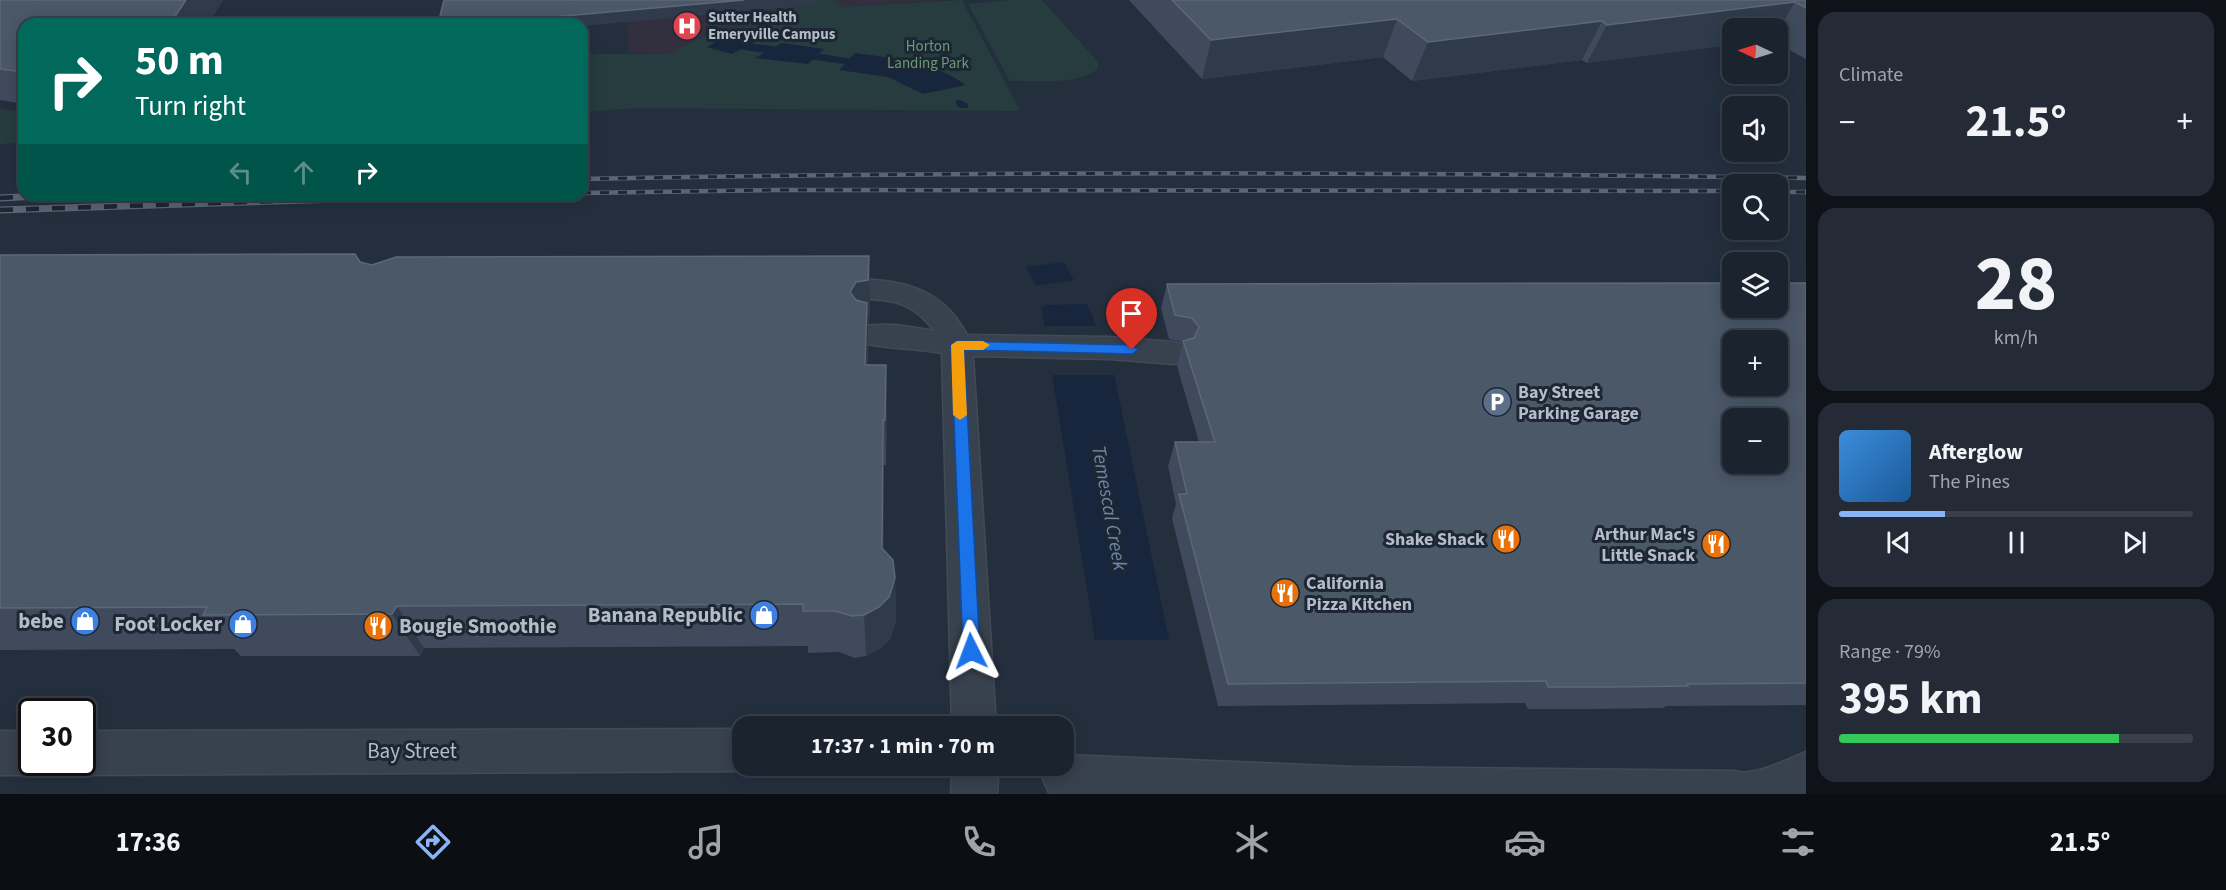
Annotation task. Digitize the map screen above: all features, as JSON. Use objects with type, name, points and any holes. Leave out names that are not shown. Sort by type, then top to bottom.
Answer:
[{"type":"street","points":[[798,288],[880,288],[911,295],[932,307],[952,331],[957,345],[971,716]]},
{"type":"street","points":[[869,335],[911,337],[957,345],[1110,348],[1174,354]]},
{"type":"street","name":"Bay Street","points":[[96,753],[732,750]]},
{"type":"street","points":[[0,753],[18,753]]},
{"type":"street","points":[[1749,794],[1779,787],[1806,774]]},
{"type":"street","points":[[1065,777],[1353,790],[1734,794]]},
{"type":"shaded area","name":"Sutter Health Emeryville Campus","points":[[626,0],[768,0],[775,24],[719,28],[669,54],[629,53]]},
{"type":"shaded area","name":"Sutter Health Emeryville Campus","points":[[836,0],[945,0],[839,7]]},
{"type":"green space","name":"Horton Landing Park","points":[[768,0],[836,0],[839,7],[962,0],[1020,111],[638,108],[588,112],[588,54],[669,54],[719,28],[775,24]]},
{"type":"green space","points":[[1042,0],[1098,62],[1098,69],[1079,78],[1068,80],[1010,81],[968,4]]},
{"type":"green space","points":[[0,109],[18,111],[18,143],[0,144]]},
{"type":"water","points":[[729,35],[758,40],[732,54],[707,47]]},
{"type":"water","points":[[782,43],[824,49],[808,64],[755,58]]},
{"type":"water","points":[[855,53],[927,66],[954,77],[966,85],[923,94],[888,77],[839,70]]},
{"type":"water","points":[[1064,262],[1092,314],[1114,374],[1169,640],[1095,640],[1039,293],[1026,267]]},
{"type":"pier","points":[[1078,280],[1091,304],[1045,305],[1039,309],[1032,286]]},
{"type":"pier","points":[[1043,326],[1100,326],[1118,375],[1051,375]]},
{"type":"building","points":[[0,0],[186,0],[174,18],[18,18],[18,71],[0,69]]},
{"type":"building","points":[[444,0],[744,0],[542,18],[440,18]]},
{"type":"building","points":[[1172,0],[1806,0],[1806,8],[1795,2],[1607,25],[1602,21],[1428,42],[1397,19],[1211,40]]},
{"type":"building","points":[[355,254],[360,262],[372,265],[396,257],[869,256],[868,280],[856,282],[850,292],[856,300],[867,303],[865,365],[886,365],[882,548],[893,560],[895,578],[889,597],[879,607],[864,615],[852,616],[835,611],[803,611],[803,604],[397,606],[392,614],[203,615],[207,607],[0,608],[0,255]]},
{"type":"building","points":[[1722,283],[1722,318],[1788,318],[1788,283],[1806,283],[1806,683],[1613,687],[1548,687],[1546,681],[1228,684],[1179,494],[1187,494],[1175,442],[1215,442],[1183,341],[1194,338],[1199,327],[1192,318],[1175,315],[1167,284]]},
{"type":"waterway","name":"Temescal Creek","points":[[718,41],[866,64]]},
{"type":"waterway","name":"Temescal Creek","points":[[960,103],[964,106]]},
{"type":"railway","points":[[588,179],[1194,173],[1806,178]]},
{"type":"railway","points":[[588,193],[774,190],[1722,191]]},
{"type":"railway","points":[[1788,192],[1806,192]]},
{"type":"railway","points":[[0,198],[18,197]]},
{"type":"railway","points":[[0,210],[279,201]]},
{"type":"slow traffic","points":[[960,415],[957,345],[983,345]]},
{"type":"place","name":"Sutter Health Emeryville Campus","points":[[687,26]]},
{"type":"place","name":"Bay Street Parking Garage","points":[[1497,402]]},
{"type":"place","name":"Shake Shack","points":[[1506,539]]},
{"type":"place","name":"Arthur Mac's Little Snack","points":[[1716,544]]},
{"type":"place","name":"California Pizza Kitchen","points":[[1285,593]]},
{"type":"place","name":"Banana Republic","points":[[764,615]]},
{"type":"place","name":"bebe","points":[[85,621]]},
{"type":"place","name":"Foot Locker","points":[[243,624]]},
{"type":"place","name":"Bougie Smoothie","points":[[378,626]]},
{"type":"route","points":[[971,651],[957,345],[1132,350]]}]
